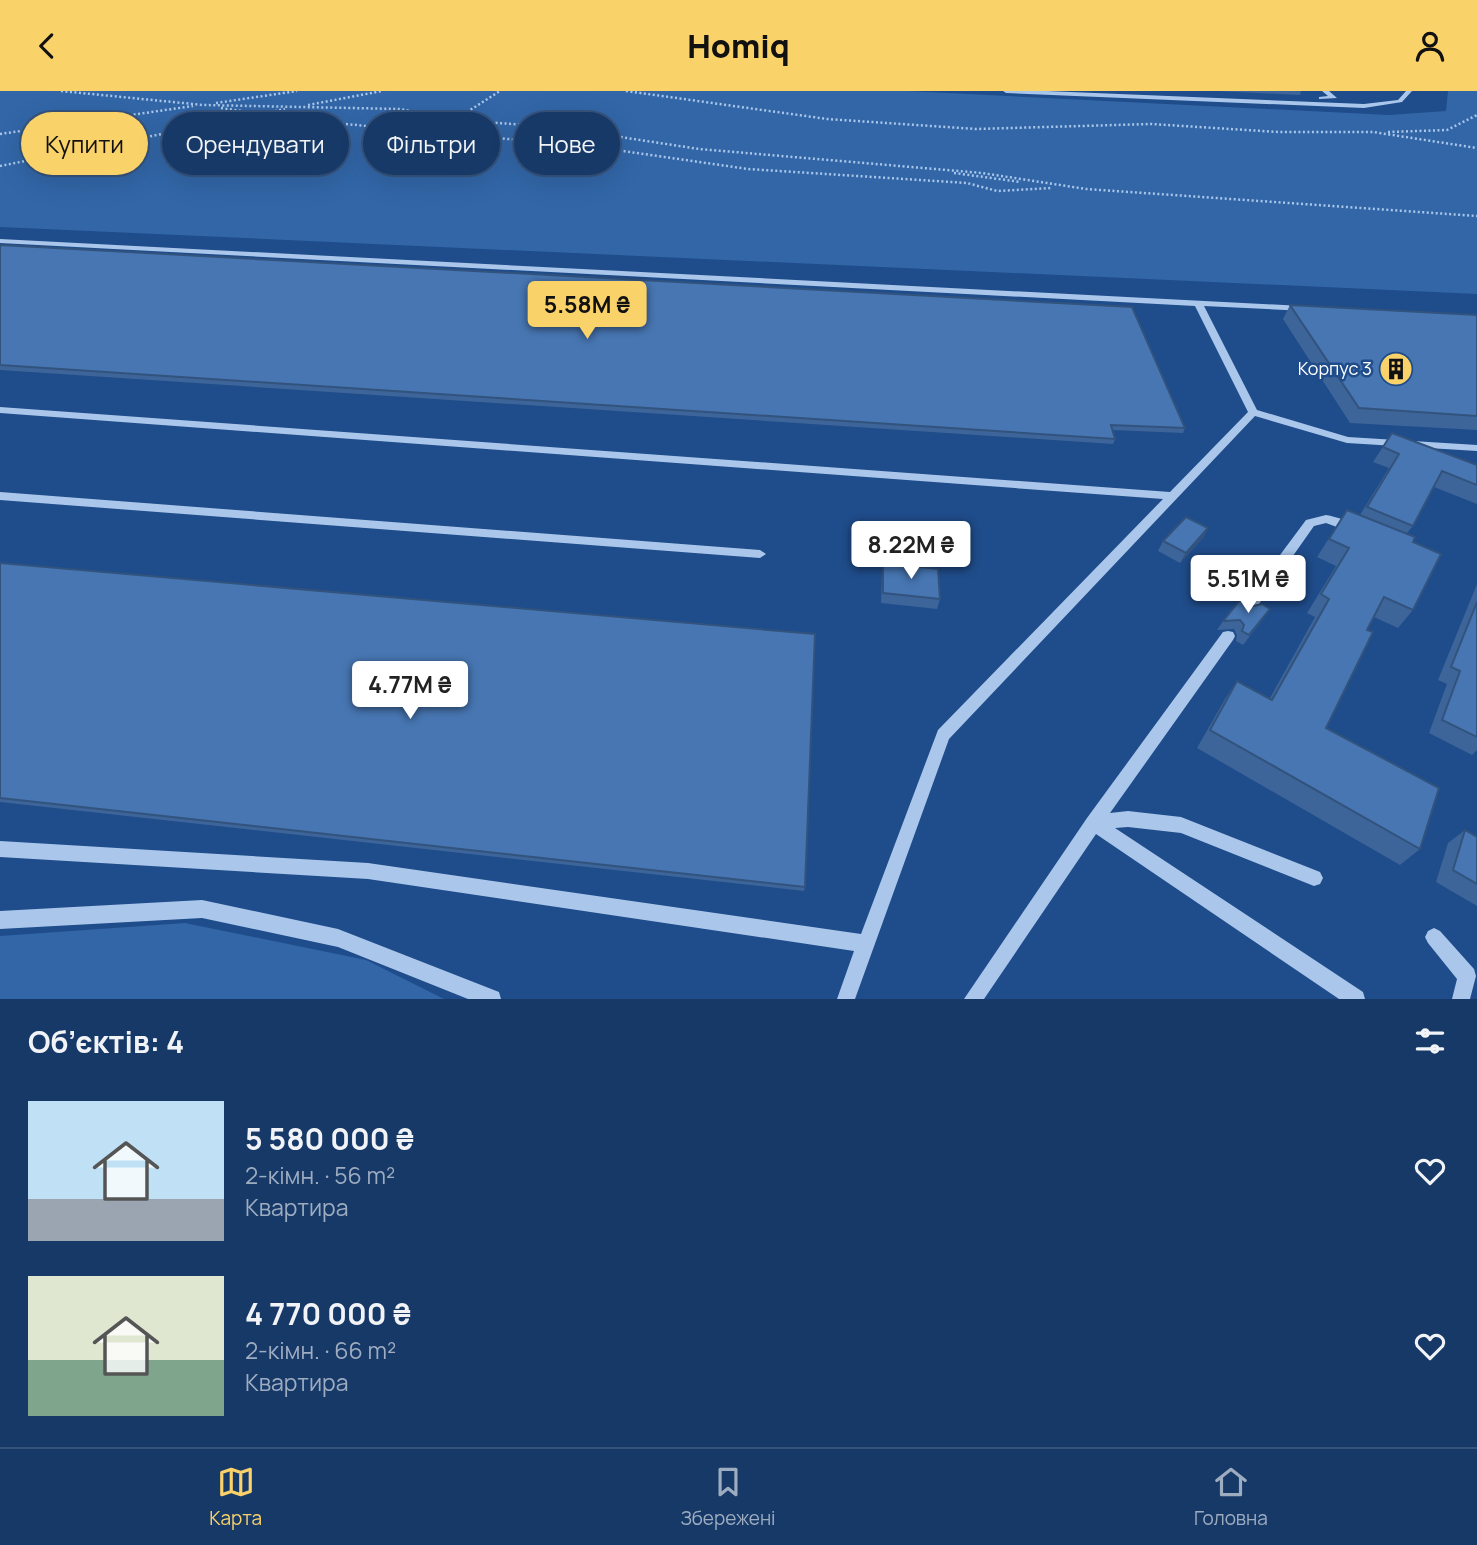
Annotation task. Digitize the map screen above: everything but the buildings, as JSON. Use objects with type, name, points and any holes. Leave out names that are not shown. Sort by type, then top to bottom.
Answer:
[{"type":"street","points":[[1006,91],[1335,102]]},
{"type":"street","points":[[1156,91],[1387,105],[1400,101],[1409,91]]},
{"type":"street","points":[[1325,91],[1335,102]]},
{"type":"street","points":[[0,241],[1317,310]]},
{"type":"street","points":[[1198,304],[1254,412],[1347,440],[1477,447]]},
{"type":"street","points":[[0,410],[1174,496]]},
{"type":"street","points":[[846,999],[943,735],[1254,412]]},
{"type":"street","points":[[0,496],[760,554]]},
{"type":"street","points":[[1247,610],[1317,519],[1332,520],[1369,535]]},
{"type":"street","points":[[973,999],[1093,823],[1228,636]]},
{"type":"street","points":[[1093,823],[1128,819],[1181,825],[1314,878]]},
{"type":"street","points":[[1093,823],[1356,999]]},
{"type":"street","points":[[0,849],[368,870],[867,944]]},
{"type":"street","points":[[0,920],[202,909],[338,938],[492,999]]},
{"type":"street","points":[[1434,937],[1466,976],[1461,999]]},
{"type":"path","points":[[61,91],[249,112]]},
{"type":"path","points":[[0,134],[297,91]]},
{"type":"path","points":[[271,112],[382,91]]},
{"type":"path","points":[[467,112],[500,91]]},
{"type":"path","points":[[626,91],[827,119],[976,129],[1151,124],[1278,132],[1373,132],[1452,129],[1469,122],[1477,115]]},
{"type":"path","points":[[203,105],[400,109],[417,112]]},
{"type":"path","points":[[349,123],[595,147],[748,169],[967,183],[998,191],[1062,187]]},
{"type":"path","points":[[500,123],[555,127],[699,149],[939,170],[981,179],[1062,187],[1245,202],[1381,208],[1477,216]]},
{"type":"path","points":[[1373,132],[1477,148]]},
{"type":"path","points":[[0,166],[162,134]]},
{"type":"shaded area","points":[[0,91],[908,91],[1389,115],[1446,111],[1448,91],[1477,91],[1477,294],[0,227]]},
{"type":"shaded area","points":[[185,923],[366,960],[444,999],[0,999],[0,936]]},
{"type":"place","name":"Корпус 3","points":[[1396,369]]}]
